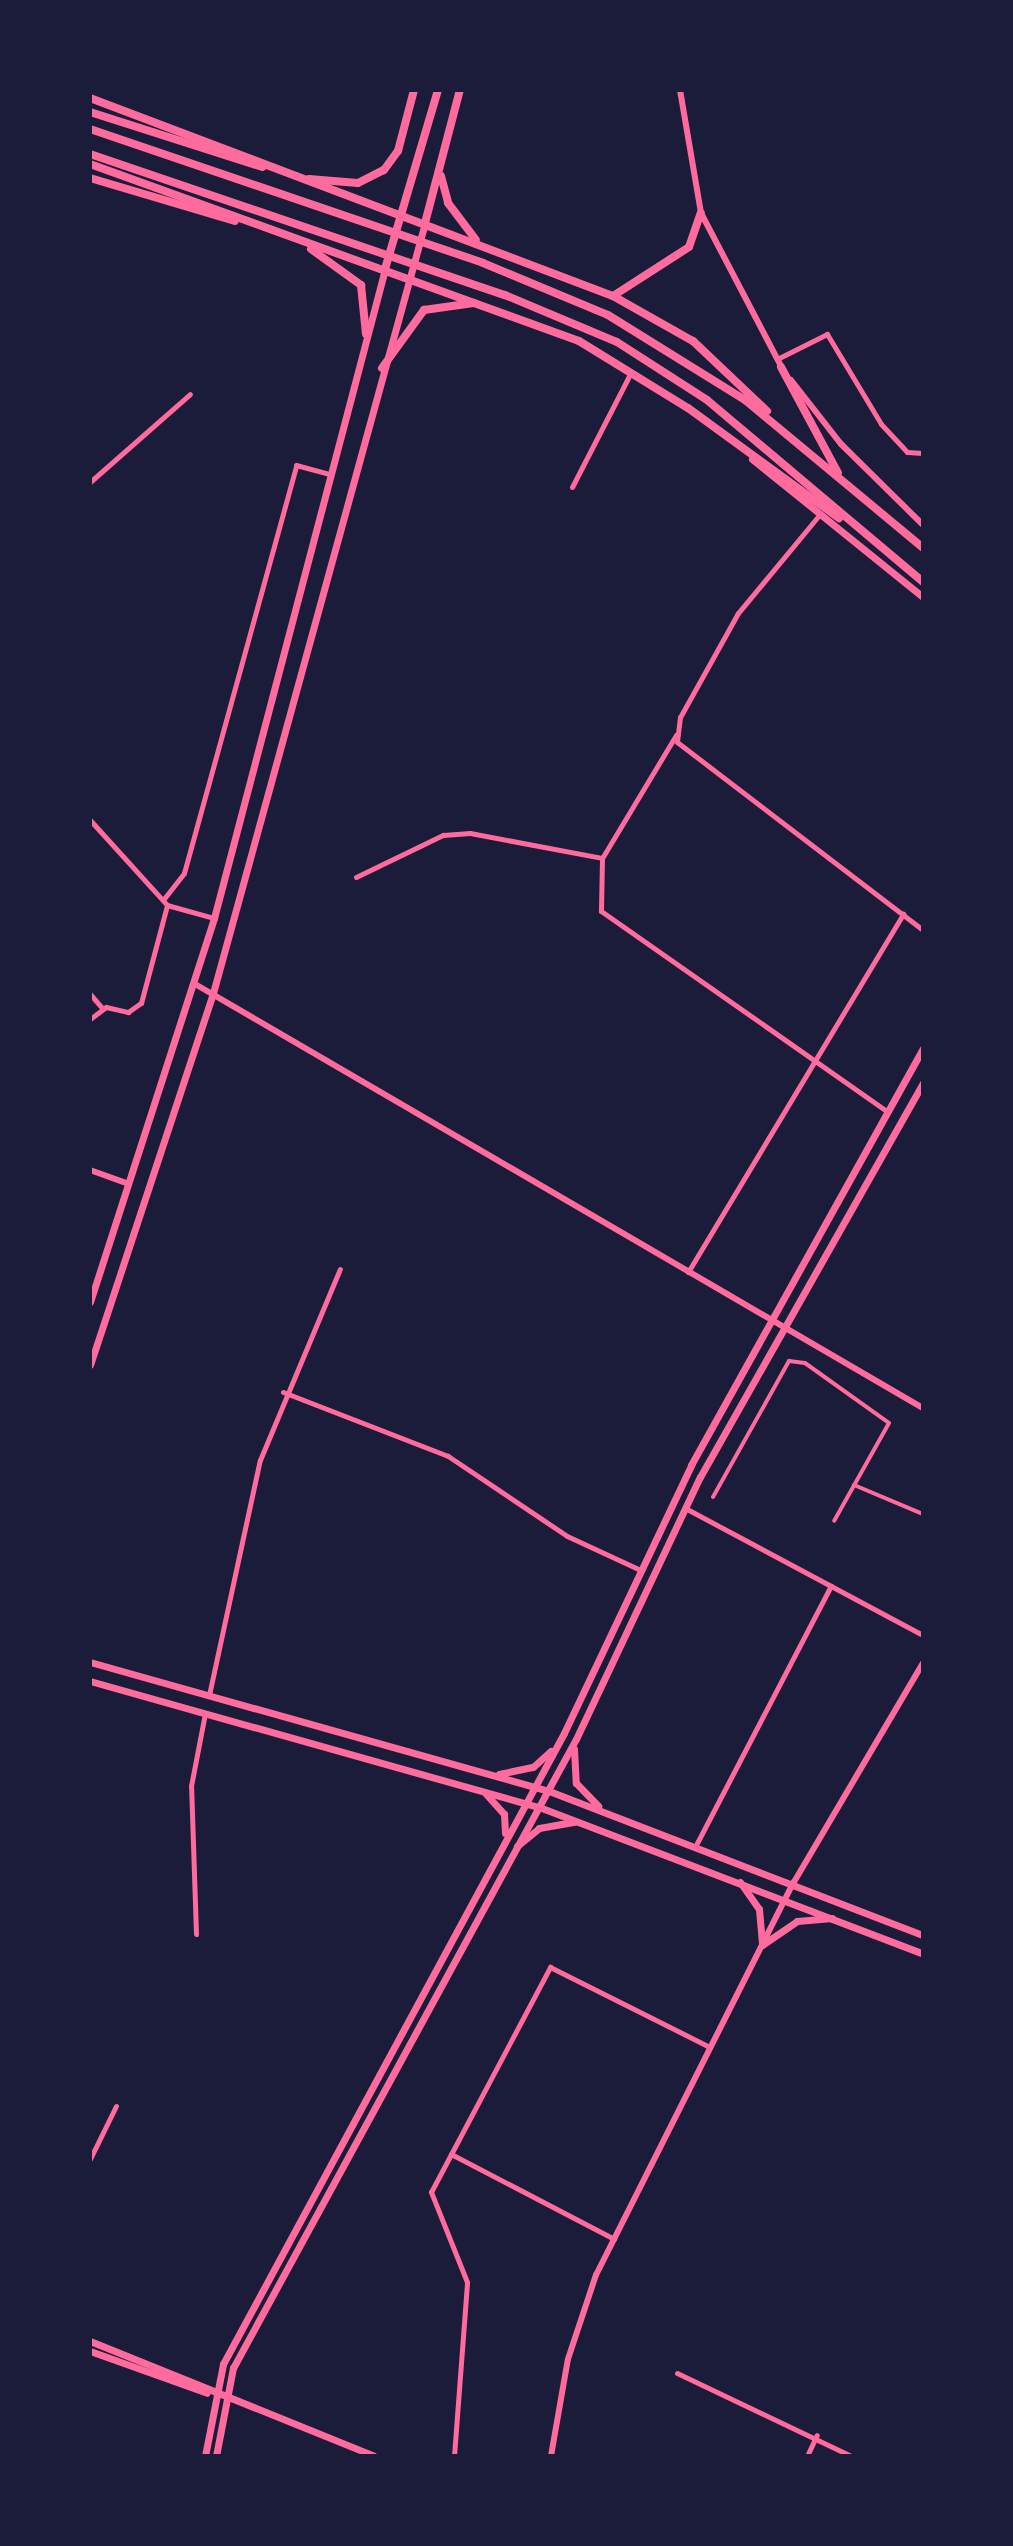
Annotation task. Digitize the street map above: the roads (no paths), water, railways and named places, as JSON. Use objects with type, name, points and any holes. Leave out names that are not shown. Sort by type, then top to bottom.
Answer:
[{"type":"main road","points":[[90,112],[285,174],[345,183],[377,176],[398,151],[414,90]]},
{"type":"main road","points":[[90,1302],[214,918],[366,334],[438,90]]},
{"type":"main road","points":[[90,1365],[213,993],[460,90]]},
{"type":"main road","points":[[90,98],[285,174],[476,241],[613,296],[693,341],[787,432],[923,548]]},
{"type":"main road","points":[[90,129],[525,278],[650,337],[787,432]]},
{"type":"main road","points":[[90,154],[546,310],[644,358],[707,400],[923,582]]},
{"type":"main road","points":[[90,164],[278,233],[505,310],[631,371],[883,548]]},
{"type":"main road","points":[[440,169],[448,203],[476,241]]},
{"type":"main road","points":[[90,178],[278,233],[353,275],[366,296],[366,334]]},
{"type":"main road","points":[[613,296],[689,247],[701,213]]},
{"type":"main road","points":[[382,368],[430,307],[472,302],[505,310]]},
{"type":"main road","points":[[779,363],[840,478]]},
{"type":"main road","points":[[723,435],[923,597]]},
{"type":"main road","points":[[205,2456],[213,2394],[500,1847],[564,1733],[638,1569],[923,1048]]},
{"type":"main road","points":[[216,2456],[223,2398],[510,1852],[549,1791],[576,1739],[685,1508],[923,1083]]},
{"type":"main road","points":[[90,1662],[549,1791],[697,1843],[923,1935]]},
{"type":"main road","points":[[90,1681],[539,1807],[786,1897],[923,1954]]},
{"type":"main road","points":[[492,1775],[533,1767],[564,1733]]},
{"type":"main road","points":[[576,1739],[576,1783],[606,1812]]},
{"type":"main road","points":[[477,1789],[504,1814],[500,1847]]},
{"type":"main road","points":[[510,1852],[551,1824],[588,1824]]},
{"type":"main road","points":[[733,1877],[757,1903],[762,1945],[797,1921],[838,1918]]},
{"type":"main road","points":[[90,2341],[213,2394],[374,2456]]},
{"type":"main road","points":[[90,2351],[213,2394]]},
{"type":"street","points":[[680,90],[701,213],[779,363],[841,444],[923,525]]},
{"type":"street","points":[[779,363],[827,334],[881,424],[907,452],[923,453]]},
{"type":"street","points":[[572,487],[631,371]]},
{"type":"street","points":[[90,482],[190,394]]},
{"type":"street","points":[[90,994],[102,1008],[128,1012],[141,1003],[165,902],[184,873],[296,465],[330,474]]},
{"type":"street","points":[[820,514],[738,613],[676,735],[602,858],[601,911],[887,1111]]},
{"type":"street","points":[[676,735],[682,749],[923,930]]},
{"type":"street","points":[[90,820],[165,902],[214,918]]},
{"type":"street","points":[[356,877],[411,845],[457,834],[602,858]]},
{"type":"street","points":[[688,1272],[903,914]]},
{"type":"street","points":[[195,984],[923,1408]]},
{"type":"street","points":[[90,1019],[102,1008]]},
{"type":"street","points":[[90,1170],[129,1184]]},
{"type":"street","points":[[209,1696],[260,1460],[283,1391],[340,1269]]},
{"type":"street","points":[[713,1497],[789,1361],[805,1363],[889,1423],[834,1521]]},
{"type":"street","points":[[283,1391],[448,1456],[567,1536],[638,1569]]},
{"type":"street","points":[[854,1485],[923,1514]]},
{"type":"street","points":[[685,1508],[923,1635]]},
{"type":"street","points":[[923,1533],[923,1546]]},
{"type":"street","points":[[697,1843],[831,1586]]},
{"type":"street","points":[[551,2456],[577,2327],[614,2239],[794,1882],[923,1663]]},
{"type":"street","points":[[196,1934],[191,1786],[205,1713]]},
{"type":"street","points":[[454,2456],[467,2282],[431,2192],[550,1967],[710,2047]]},
{"type":"street","points":[[90,2159],[116,2106]]},
{"type":"street","points":[[451,2154],[614,2239]]},
{"type":"street","points":[[677,2373],[817,2435],[851,2456]]},
{"type":"street","points":[[807,2456],[817,2435]]}]
